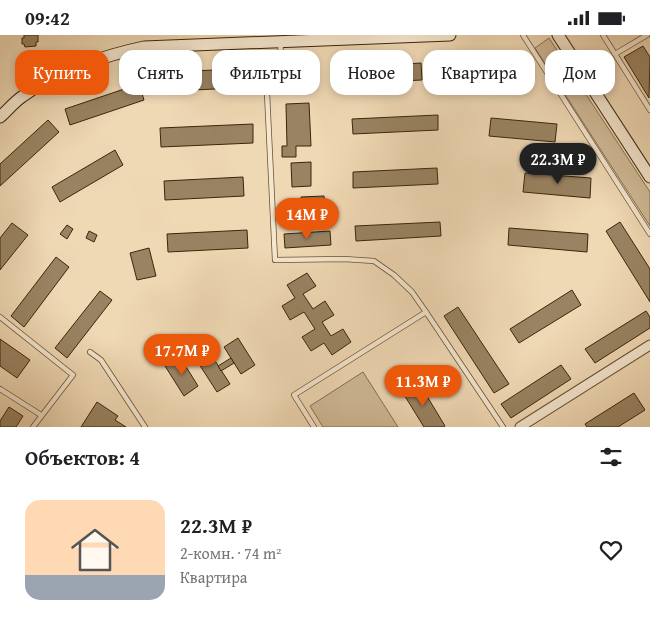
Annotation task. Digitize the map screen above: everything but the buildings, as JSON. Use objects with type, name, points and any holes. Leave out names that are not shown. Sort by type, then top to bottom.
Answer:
[{"type":"main road","points":[[0,117],[21,97],[41,84],[107,57],[144,47],[255,38],[281,41],[450,35]]},
{"type":"main road","points":[[558,35],[650,177]]},
{"type":"street","points":[[520,427],[650,345]]},
{"type":"lane","points":[[523,35],[650,234]]},
{"type":"lane","points":[[602,35],[611,50]]},
{"type":"lane","points":[[615,53],[647,35]]},
{"type":"lane","points":[[281,41],[279,70],[267,93],[275,260],[344,259],[374,261],[394,275],[412,292],[503,427]]},
{"type":"lane","points":[[615,56],[650,110]]},
{"type":"lane","points":[[314,427],[294,395],[426,312]]},
{"type":"lane","points":[[0,317],[73,375],[41,415],[34,427]]},
{"type":"lane","points":[[90,352],[101,360],[144,427]]},
{"type":"lane","points":[[0,389],[41,415]]},
{"type":"shaded area","points":[[549,38],[557,50],[545,50],[545,63],[535,48]]},
{"type":"shaded area","points":[[565,95],[586,95],[650,192],[650,226]]},
{"type":"shaded area","points":[[363,372],[398,427],[323,427],[310,406]]}]
